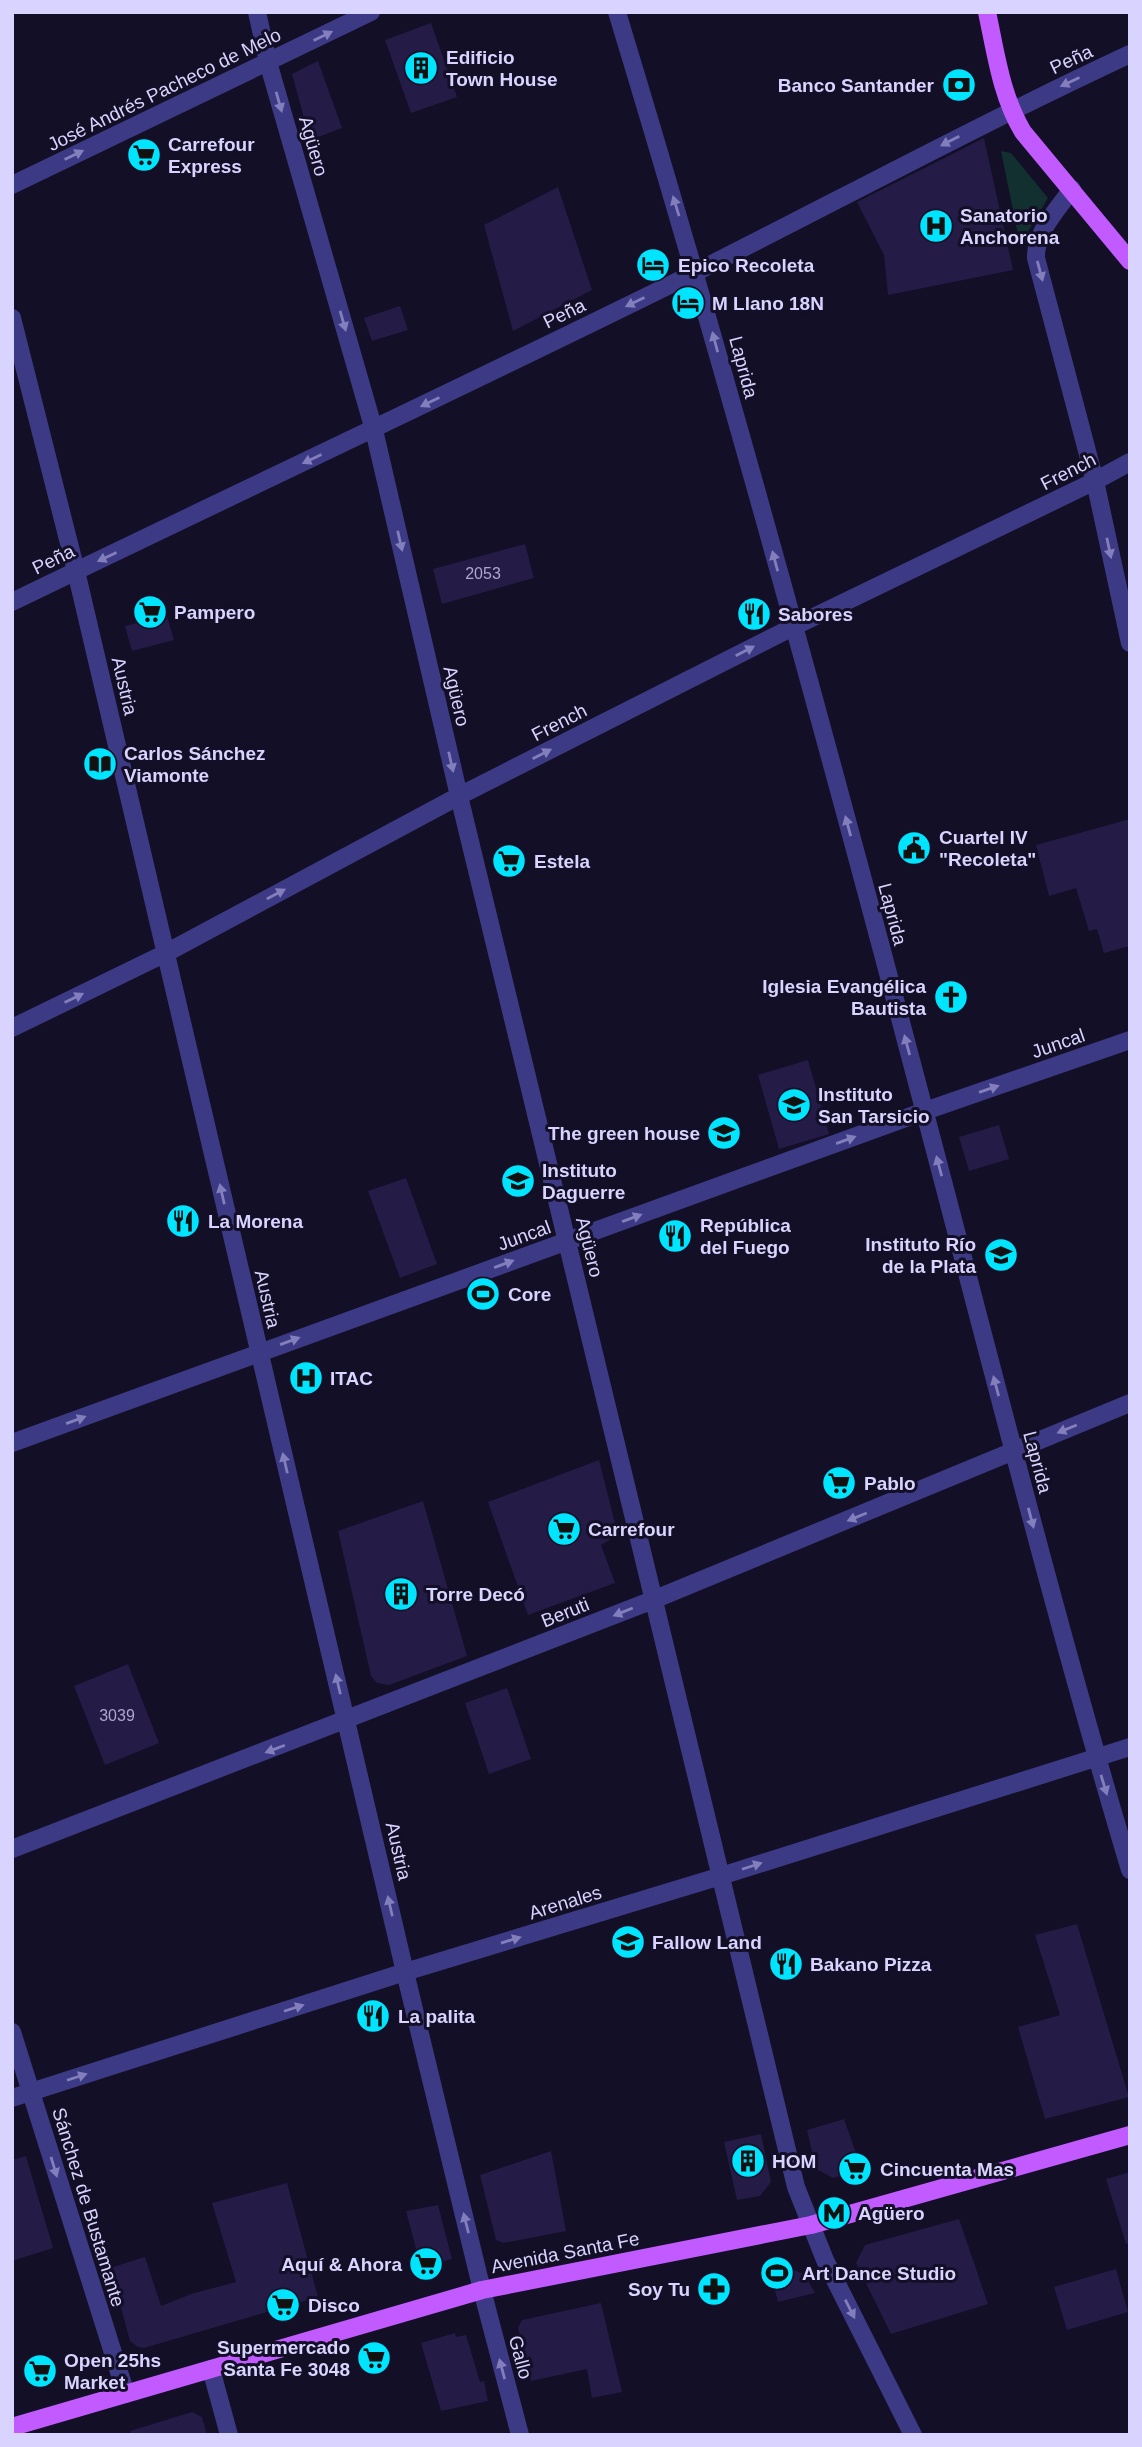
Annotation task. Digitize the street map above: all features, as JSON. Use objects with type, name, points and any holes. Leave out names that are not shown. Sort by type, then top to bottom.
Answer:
[{"type":"main road","points":[[987,12],[1003,90],[1010,110],[1023,132],[1130,261]]},
{"type":"main road","name":"Avenida Santa Fe","points":[[12,2427],[482,2290],[811,2225],[1130,2135]]},
{"type":"street","name":"Agüero","points":[[257,12],[268,62],[374,430],[459,796],[796,2187],[825,2260],[913,2435]]},
{"type":"street","name":"José Andrés Pacheco de Melo","points":[[12,185],[371,12]]},
{"type":"street","name":"Laprida","points":[[617,12],[696,271],[820,719],[1013,1452],[1096,1757],[1130,1870]]},
{"type":"street","name":"Peña","points":[[12,602],[374,430],[696,271],[1010,110],[1130,54]]},
{"type":"street","points":[[1072,189],[1039,238],[1036,258],[1095,481],[1130,643]]},
{"type":"street","name":"Austria","points":[[12,318],[76,571],[482,2290]]},
{"type":"street","name":"French","points":[[12,1027],[166,953],[459,796],[793,627],[1130,462]]},
{"type":"street","name":"Juncal","points":[[12,1443],[925,1111],[1130,1040]]},
{"type":"street","name":"Beruti","points":[[12,1849],[653,1600],[1130,1404]]},
{"type":"street","name":"Arenales","points":[[12,2098],[405,1972],[1130,1747]]},
{"type":"street","name":"Sánchez de Bustamante","points":[[12,2032],[126,2394]]},
{"type":"street","name":"Gallo","points":[[482,2290],[520,2435]]},
{"type":"street","points":[[211,2369],[229,2435]]},
{"type":"green space","points":[[1001,151],[1011,153],[1048,198],[1020,245]]},
{"type":"building","name":"Edificio Town House","points":[[431,23],[457,97],[411,113],[385,40]]},
{"type":"building","points":[[318,61],[342,128],[310,140],[292,74]]},
{"type":"building","name":"Sanatorio Anchorena","points":[[984,138],[1013,270],[888,295],[884,255],[857,202]]},
{"type":"building","points":[[558,187],[592,290],[513,331],[484,225]]},
{"type":"building","points":[[400,306],[408,330],[372,341],[364,318]]},
{"type":"building","points":[[525,544],[534,578],[442,604],[433,569]]},
{"type":"building","points":[[167,616],[174,640],[132,651],[125,626]]},
{"type":"building","points":[[1130,819],[1130,946],[1104,953],[1097,929],[1089,931],[1076,888],[1049,896],[1036,845]]},
{"type":"building","name":"Instituto San Tarsicio","points":[[808,1060],[829,1134],[779,1149],[758,1075]]},
{"type":"building","points":[[999,1125],[1009,1159],[969,1171],[959,1137]]},
{"type":"building","points":[[406,1178],[437,1264],[400,1278],[368,1191]]},
{"type":"building","points":[[599,1460],[618,1535],[601,1545],[615,1583],[528,1615],[488,1502]]},
{"type":"building","name":"Torre Decó","points":[[423,1501],[467,1656],[389,1685],[377,1683],[371,1676],[338,1531]]},
{"type":"building","points":[[128,1664],[159,1743],[105,1765],[74,1686]]},
{"type":"building","points":[[507,1688],[531,1759],[489,1774],[465,1703]]},
{"type":"building","points":[[1077,1924],[1129,2097],[1045,2119],[1018,2027],[1060,2015],[1035,1935]]},
{"type":"building","points":[[844,2119],[862,2170],[833,2178],[816,2169],[807,2130]]},
{"type":"building","name":"HOM","points":[[761,2134],[771,2182],[760,2196],[737,2200],[724,2142]]},
{"type":"building","points":[[551,2151],[566,2231],[504,2243],[496,2240],[480,2175]]},
{"type":"building","points":[[26,2156],[53,2248],[12,2261],[12,2160]]},
{"type":"building","points":[[1130,2172],[1130,2243],[1126,2244],[1106,2179]]},
{"type":"building","points":[[287,2183],[318,2297],[144,2348],[130,2341],[110,2268],[145,2257],[161,2306],[191,2294],[236,2282],[212,2203]]},
{"type":"building","points":[[438,2205],[452,2259],[421,2267],[406,2211]]},
{"type":"building","points":[[959,2219],[988,2304],[891,2334],[856,2263],[865,2245]]},
{"type":"building","points":[[788,2267],[805,2275],[815,2293],[778,2302],[770,2271]]},
{"type":"building","points":[[1116,2269],[1128,2312],[1067,2330],[1054,2287]]},
{"type":"building","points":[[601,2303],[622,2392],[592,2398],[587,2369],[531,2381],[518,2328],[522,2320]]},
{"type":"building","points":[[455,2333],[456,2337],[466,2335],[480,2382],[484,2381],[488,2401],[441,2411],[421,2343]]},
{"type":"building","points":[[192,2412],[202,2417],[207,2435],[131,2435],[130,2431]]},
{"type":"place","name":"Edificio Town House","points":[[421,68]]},
{"type":"place","name":"Banco Santander","points":[[959,85]]},
{"type":"place","name":"Carrefour Express","points":[[144,155]]},
{"type":"place","name":"Sanatorio Anchorena","points":[[936,226]]},
{"type":"place","name":"Epico Recoleta","points":[[653,265]]},
{"type":"place","name":"M Llano 18N","points":[[688,303]]},
{"type":"place","name":"Pampero","points":[[150,612]]},
{"type":"place","name":"Sabores","points":[[754,614]]},
{"type":"place","name":"Carlos Sánchez Viamonte","points":[[100,764]]},
{"type":"place","name":"Cuartel IV \"Recoleta\"","points":[[914,848]]},
{"type":"place","name":"Estela","points":[[509,861]]},
{"type":"place","name":"Iglesia Evangélica Bautista","points":[[951,997]]},
{"type":"place","name":"Instituto San Tarsicio","points":[[794,1105]]},
{"type":"place","name":"The green house","points":[[724,1133]]},
{"type":"place","name":"Instituto Daguerre","points":[[518,1181]]},
{"type":"place","name":"La Morena","points":[[183,1221]]},
{"type":"place","name":"República del Fuego","points":[[675,1236]]},
{"type":"place","name":"Instituto Río de la Plata","points":[[1001,1255]]},
{"type":"place","name":"Core","points":[[483,1294]]},
{"type":"place","name":"ITAC","points":[[306,1378]]},
{"type":"place","name":"Pablo","points":[[839,1483]]},
{"type":"place","name":"Carrefour","points":[[564,1529]]},
{"type":"place","name":"Torre Decó","points":[[401,1594]]},
{"type":"place","name":"Fallow Land","points":[[628,1942]]},
{"type":"place","name":"Bakano Pizza","points":[[786,1964]]},
{"type":"place","name":"La palita","points":[[373,2016]]},
{"type":"place","name":"HOM","points":[[748,2161]]},
{"type":"place","name":"Cincuenta Mas","points":[[855,2169]]},
{"type":"place","name":"Agüero","points":[[834,2213]]},
{"type":"place","name":"Aquí & Ahora","points":[[426,2264]]},
{"type":"place","name":"Art Dance Studio","points":[[777,2273]]},
{"type":"place","name":"Soy Tu","points":[[714,2289]]},
{"type":"place","name":"Disco","points":[[283,2305]]},
{"type":"place","name":"Supermercado Santa Fe 3048","points":[[374,2358]]},
{"type":"place","name":"Open 25hs Market","points":[[40,2371]]}]
